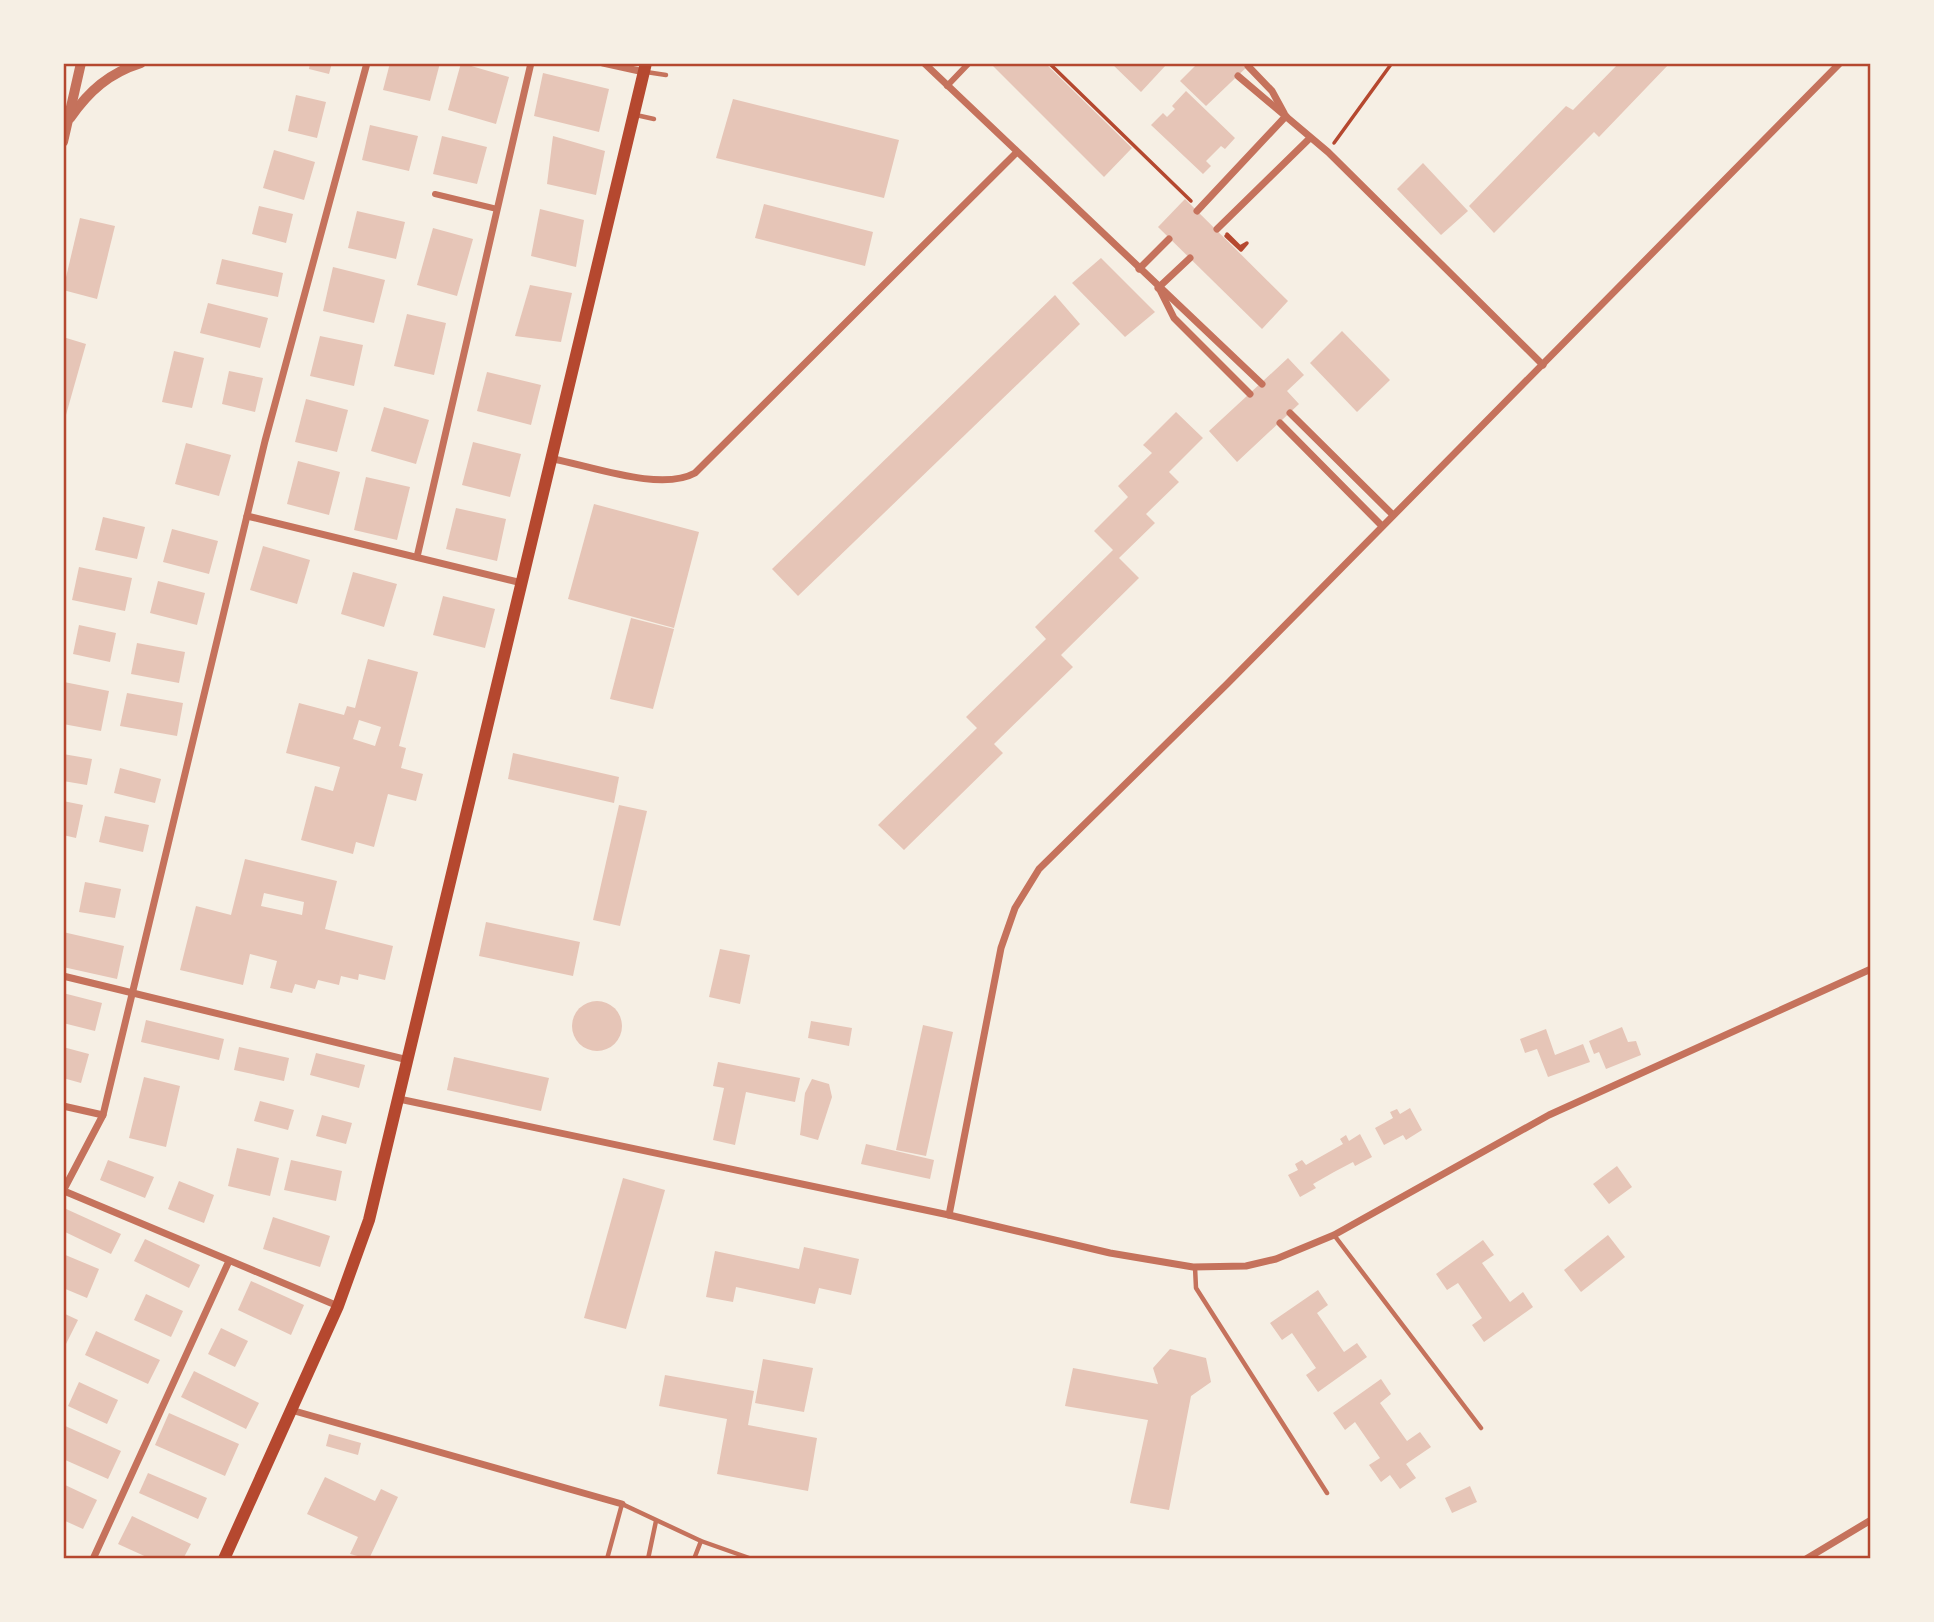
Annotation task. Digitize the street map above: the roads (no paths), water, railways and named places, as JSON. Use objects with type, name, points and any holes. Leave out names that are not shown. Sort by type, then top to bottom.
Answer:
[{"type":"main road","points":[[224,1559],[338,1306],[369,1220],[647,66]]},
{"type":"street","points":[[63,142],[81,63]]},
{"type":"street","points":[[70,118],[101,82],[122,69],[141,63]]},
{"type":"street","points":[[338,1306],[64,1191],[103,1115],[247,516],[367,63]]},
{"type":"street","points":[[417,557],[531,63]]},
{"type":"street","points":[[603,63],[647,66]]},
{"type":"street","points":[[924,63],[1262,384]]},
{"type":"street","points":[[947,86],[969,63]]},
{"type":"street","points":[[948,1215],[1001,948],[1015,908],[1039,869],[1543,365],[1840,63]]},
{"type":"street","points":[[1248,66],[1272,91],[1286,116]]},
{"type":"street","points":[[1238,75],[1328,152],[1543,365]]},
{"type":"street","points":[[1198,211],[1286,116]]},
{"type":"street","points":[[1218,228],[1310,138]]},
{"type":"street","points":[[553,459],[661,481],[679,481],[695,473],[1016,153]]},
{"type":"street","points":[[435,194],[497,209]]},
{"type":"street","points":[[1139,269],[1169,239]]},
{"type":"street","points":[[1158,288],[1190,257]]},
{"type":"street","points":[[1158,288],[1174,318],[1250,394]]},
{"type":"street","points":[[1290,412],[1393,515]]},
{"type":"street","points":[[1280,423],[1382,526]]},
{"type":"street","points":[[247,516],[522,583]]},
{"type":"street","points":[[398,1099],[948,1215],[1110,1253],[1195,1267],[1264,1263],[1334,1235],[1549,1115],[1871,969]]},
{"type":"street","points":[[63,976],[408,1060]]},
{"type":"street","points":[[63,1106],[103,1115]]},
{"type":"street","points":[[93,1559],[229,1261]]},
{"type":"street","points":[[291,1410],[622,1504]]},
{"type":"street","points":[[1806,1559],[1871,1520]]},
{"type":"lane","points":[[647,66],[666,75]]},
{"type":"lane","points":[[635,115],[654,119]]},
{"type":"lane","points":[[1334,1235],[1481,1428]]},
{"type":"lane","points":[[1195,1267],[1196,1288],[1327,1493]]},
{"type":"lane","points":[[607,1559],[622,1504],[701,1541],[752,1559]]},
{"type":"lane","points":[[649,1559],[656,1521]]},
{"type":"lane","points":[[694,1559],[701,1541]]}]
